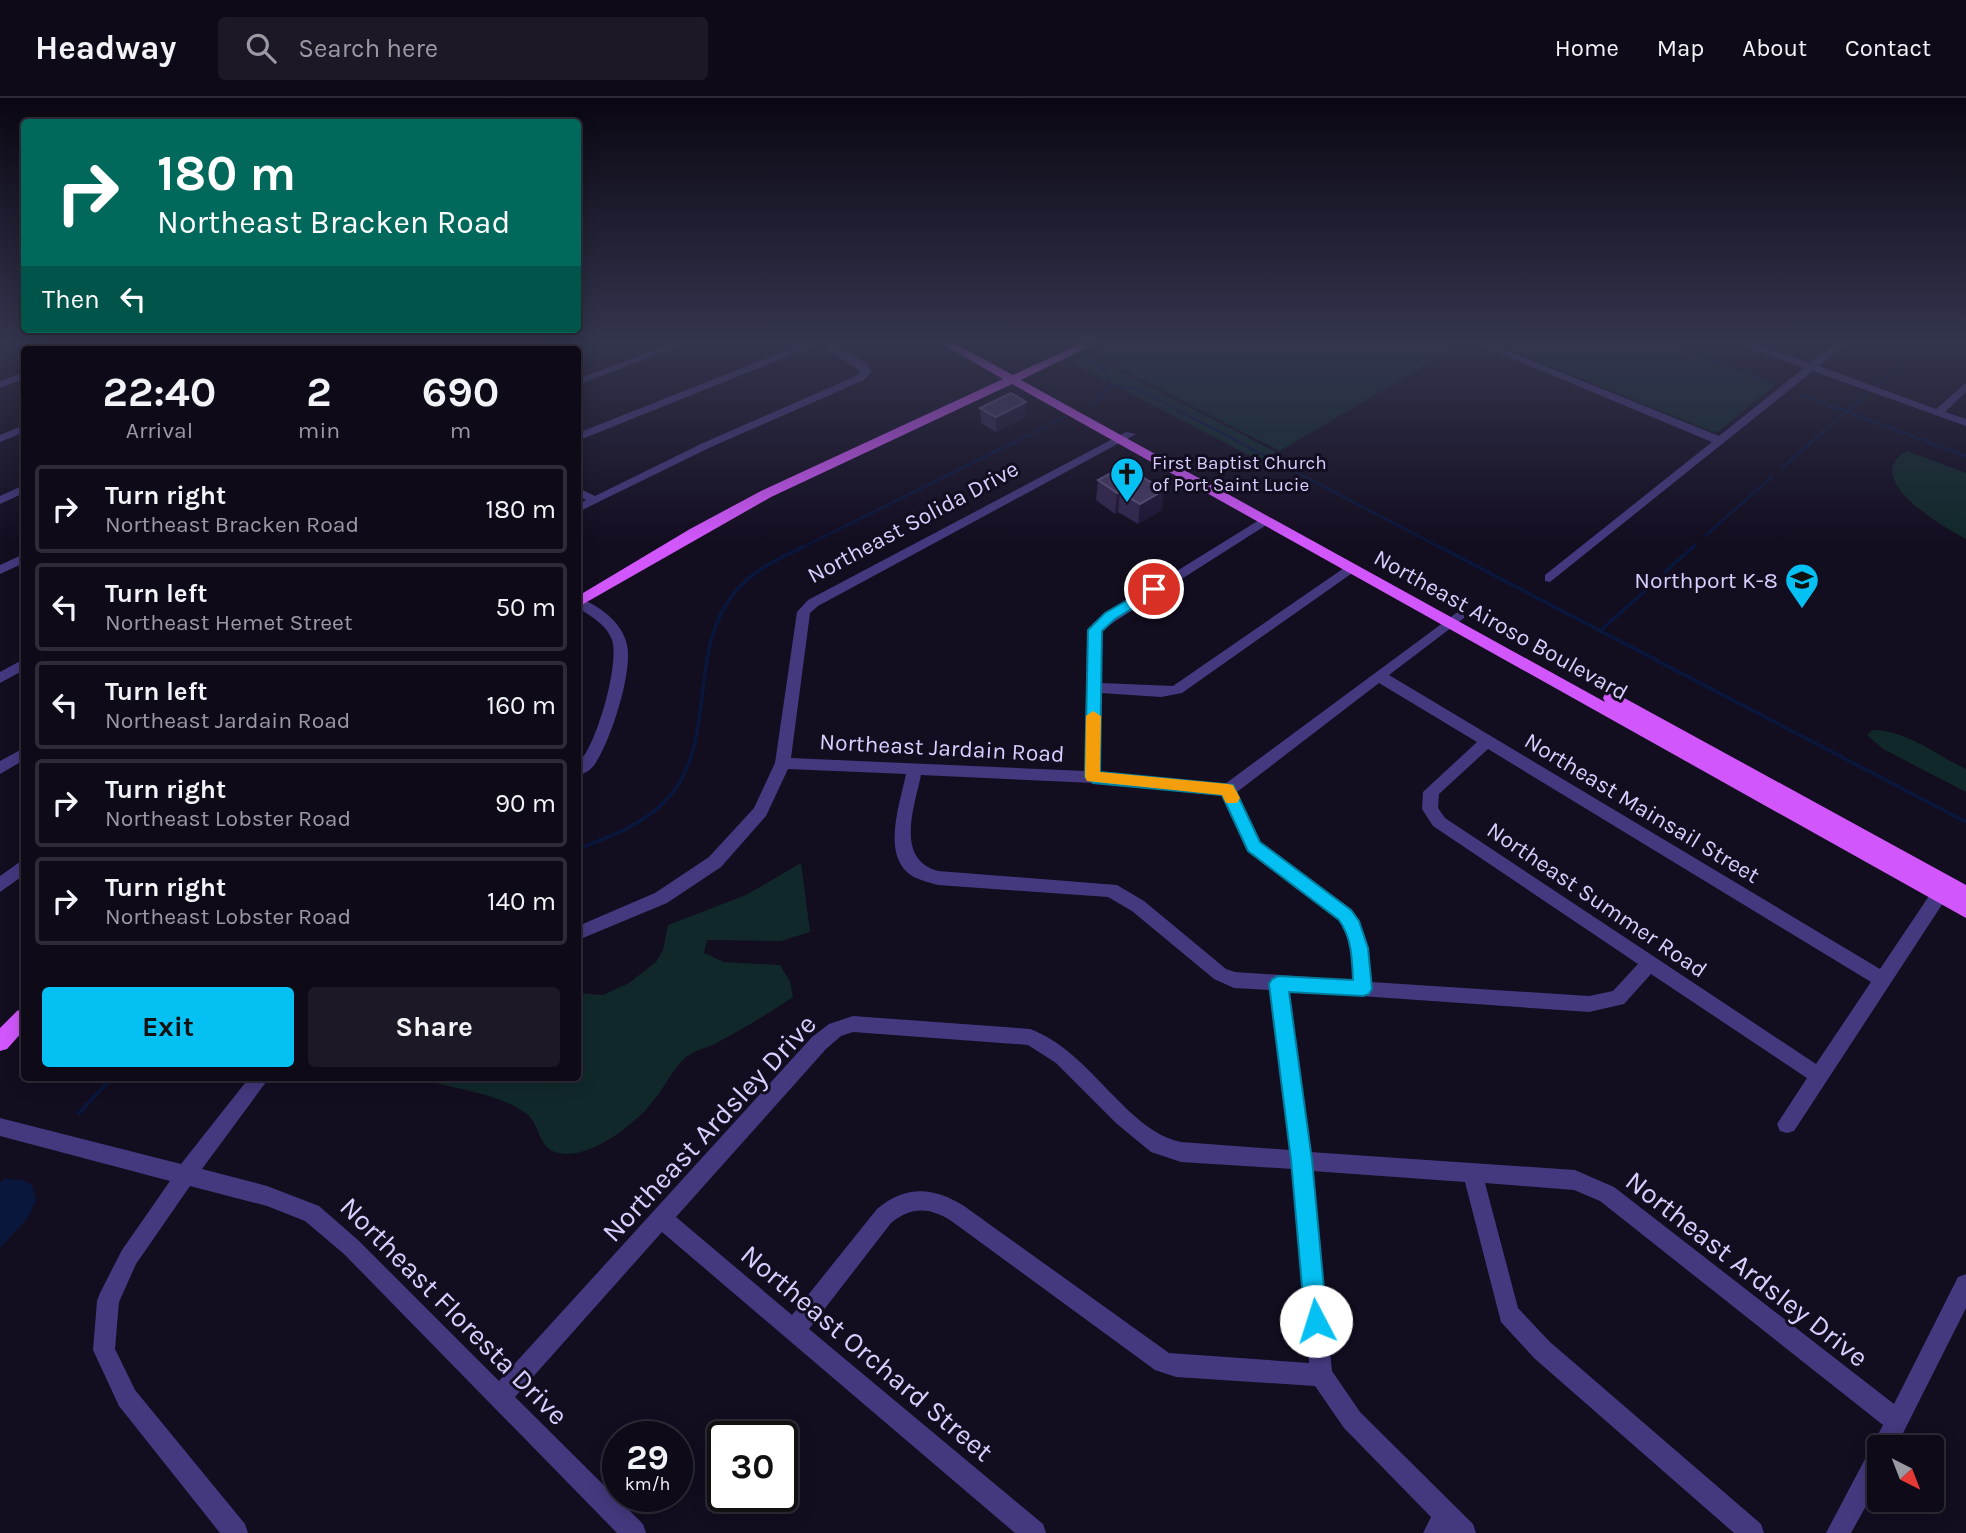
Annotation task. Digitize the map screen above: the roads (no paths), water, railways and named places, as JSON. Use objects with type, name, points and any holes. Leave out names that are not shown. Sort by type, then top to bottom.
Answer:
[{"type":"main road","points":[[581,600],[695,532],[766,494],[952,408]]},
{"type":"main road","name":"Northeast Airoso Boulevard","points":[[1074,408],[1454,618],[1966,894]]},
{"type":"main road","name":"Northeast Airoso Boulevard","points":[[1125,437],[1264,521],[1352,569],[1454,618],[1966,910]]},
{"type":"main road","points":[[0,1042],[21,1020]]},
{"type":"street","points":[[581,436],[651,408]]},
{"type":"street","points":[[581,507],[707,445],[792,408]]},
{"type":"street","points":[[1639,408],[1720,441]]},
{"type":"street","points":[[1550,578],[1761,408]]},
{"type":"street","points":[[1924,408],[1966,424]]},
{"type":"street","points":[[1938,413],[1943,408]]},
{"type":"street","points":[[0,439],[21,430]]},
{"type":"street","name":"Northeast Solida Drive","points":[[581,932],[661,898],[715,862],[760,812],[783,763],[804,612],[813,603],[1125,437]]},
{"type":"street","points":[[0,500],[21,490]]},
{"type":"street","points":[[581,493],[594,500]]},
{"type":"street","points":[[1093,777],[1094,634],[1101,622],[1264,521]]},
{"type":"street","points":[[0,570],[21,560]]},
{"type":"street","points":[[1094,688],[1161,692],[1177,690],[1352,569]]},
{"type":"street","points":[[581,604],[602,617],[613,628],[621,645],[622,663],[598,746],[589,763],[581,768]]},
{"type":"street","points":[[1363,989],[1360,948],[1353,926],[1345,915],[1254,846],[1228,790],[1454,618]]},
{"type":"street","points":[[0,678],[21,666]]},
{"type":"street","name":"Northeast Mainsail Street","points":[[1380,676],[1881,979]]},
{"type":"street","name":"Northeast Summer Road","points":[[1487,741],[1431,792],[1430,809],[1439,822],[1819,1076]]},
{"type":"street","points":[[0,768],[21,755]]},
{"type":"street","name":"Northeast Jardain Road","points":[[783,763],[1093,777],[1228,790]]},
{"type":"street","points":[[914,771],[902,846],[906,860],[915,871],[938,878],[1111,890],[1132,901],[1226,977],[1278,984],[1589,1004],[1618,998],[1650,963]]},
{"type":"street","points":[[0,884],[21,868]]},
{"type":"street","points":[[1787,1124],[1939,895]]},
{"type":"street","points":[[1278,984],[1301,1160],[1321,1375],[1352,1420],[1440,1524],[1464,1533]]},
{"type":"street","name":"Northeast Ardsley Drive","points":[[501,1396],[819,1043],[835,1030],[852,1024],[1030,1037],[1048,1043],[1123,1117],[1156,1145],[1181,1152],[1575,1180],[1607,1194],[1898,1422]]},
{"type":"street","points":[[236,1533],[127,1398],[104,1350],[108,1301],[129,1256],[186,1174],[258,1081]]},
{"type":"street","name":"Northeast Floresta Drive","points":[[0,1127],[267,1196],[312,1213],[351,1247],[635,1533]]},
{"type":"street","points":[[1472,1172],[1508,1314],[1542,1350],[1752,1533]]},
{"type":"street","points":[[794,1330],[884,1216],[902,1203],[927,1198],[957,1213],[1163,1362],[1176,1366],[1321,1375]]},
{"type":"street","name":"Northeast Orchard Street","points":[[662,1218],[1034,1533]]},
{"type":"street","points":[[1891,1435],[1966,1285]]},
{"type":"street","points":[[1838,1533],[1867,1480]]},
{"type":"water","points":[[4,1179],[23,1180],[32,1185],[36,1201],[27,1219],[0,1248],[0,1183]]},
{"type":"waterway","points":[[1174,408],[1443,549]]},
{"type":"waterway","points":[[1837,408],[1846,412]]},
{"type":"waterway","points":[[1846,412],[1850,408]]},
{"type":"waterway","points":[[1782,468],[1846,412]]},
{"type":"waterway","points":[[1846,412],[1966,456]]},
{"type":"waterway","points":[[799,549],[1065,417]]},
{"type":"waterway","points":[[1706,535],[1773,476]]},
{"type":"waterway","points":[[1693,547],[1696,544]]},
{"type":"waterway","points":[[581,848],[647,817],[666,800],[682,777],[693,752],[711,640],[721,614],[736,591],[750,577],[802,547]]},
{"type":"waterway","points":[[1440,547],[1966,822]]},
{"type":"waterway","points":[[1665,572],[1693,547]]},
{"type":"waterway","points":[[1601,630],[1655,582]]},
{"type":"waterway","points":[[79,1113],[109,1081]]},
{"type":"place","name":"First Baptist Church of Port Saint Lucie","points":[[1127,504]]},
{"type":"place","name":"Northport K-8","points":[[1802,610]]}]
